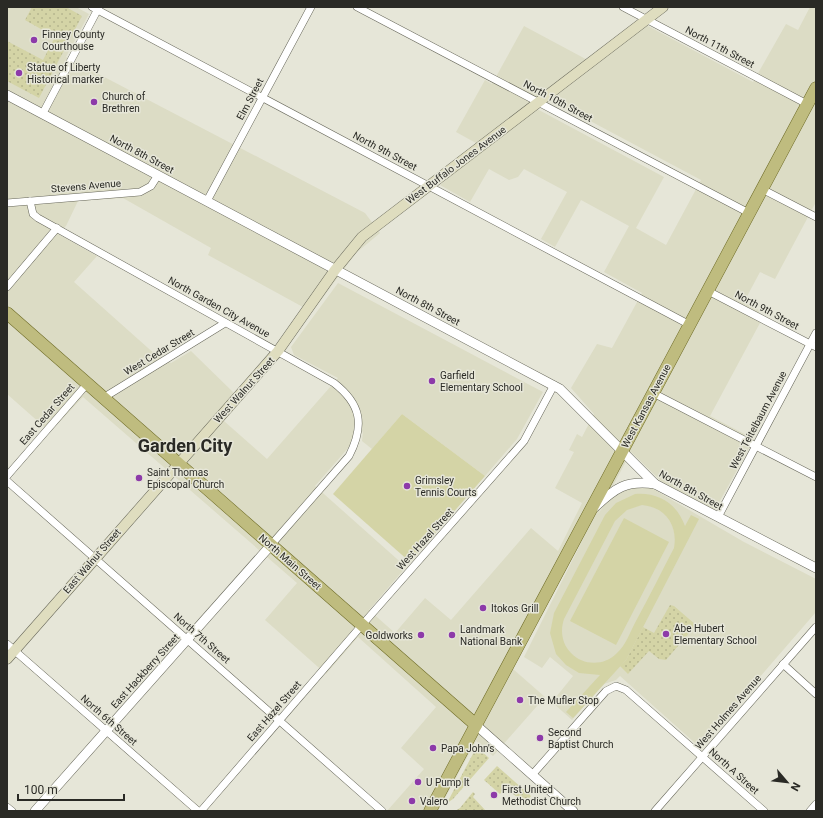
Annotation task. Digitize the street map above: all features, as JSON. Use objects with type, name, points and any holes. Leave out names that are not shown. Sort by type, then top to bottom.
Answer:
[{"type":"main road","name":"West Buffalo Jones Avenue","points":[[278,352],[335,270],[362,237],[428,185],[663,7]]},
{"type":"main road","name":"West Kansas Avenue","points":[[430,811],[816,88]]},
{"type":"main road","name":"North Main Street","points":[[7,313],[476,725]]},
{"type":"main road","name":"West Walnut Street","points":[[178,464],[278,352]]},
{"type":"main road","name":"East Walnut Street","points":[[7,659],[11,648],[96,558],[178,464]]},
{"type":"street","name":"Elm Street","points":[[207,201],[311,7]]},
{"type":"street","name":"North 10th Street","points":[[357,7],[749,213]]},
{"type":"street","name":"North 11th Street","points":[[623,7],[807,104]]},
{"type":"street","name":"North 9th Street","points":[[96,8],[262,98],[690,325]]},
{"type":"street","points":[[43,114],[96,8]]},
{"type":"street","name":"North 8th Street","points":[[7,95],[554,385],[560,389],[655,484],[816,568]]},
{"type":"street","name":"Stevens Avenue","points":[[7,203],[140,192],[148,189],[158,174]]},
{"type":"street","points":[[762,190],[816,217]]},
{"type":"street","name":"North Garden City Avenue","points":[[30,201],[32,211],[35,216],[334,383],[353,401],[358,420],[358,432],[355,445],[349,456],[271,545]]},
{"type":"street","points":[[7,287],[57,228]]},
{"type":"street","name":"North 9th Street","points":[[708,290],[813,346]]},
{"type":"street","name":"West Cedar Street","points":[[103,398],[225,323]]},
{"type":"street","name":"West Teitelbaum Avenue","points":[[718,517],[756,446],[813,346],[816,333]]},
{"type":"street","name":"East Cedar Street","points":[[7,476],[87,384]]},
{"type":"street","name":"West Hazel Street","points":[[362,625],[524,441],[554,385]]},
{"type":"street","points":[[653,393],[816,477]]},
{"type":"street","name":"North 7th Street","points":[[7,481],[382,811]]},
{"type":"street","points":[[589,512],[610,492],[626,484],[640,482],[655,484]]},
{"type":"street","name":"East Hackberry Street","points":[[35,811],[271,545]]},
{"type":"street","name":"East Hazel Street","points":[[200,811],[362,625]]},
{"type":"street","name":"West Holmes Avenue","points":[[655,811],[816,627]]},
{"type":"street","name":"North 6th Street","points":[[11,648],[200,811]]},
{"type":"street","points":[[783,664],[816,694]]},
{"type":"street","name":"North A Street","points":[[532,775],[606,691],[616,686],[626,690],[764,811]]},
{"type":"street","name":"North Main Street","points":[[476,725],[573,811]]},
{"type":"street","points":[[810,811],[816,804]]},
{"type":"street","points":[[7,806],[12,811]]},
{"type":"shaded area","points":[[7,7],[76,7],[89,14],[66,57],[365,213],[380,233],[356,253],[312,312],[208,255],[211,248],[123,198],[78,201],[66,226],[58,234],[97,256],[74,282],[157,356],[171,363],[191,351],[234,393],[216,414],[267,459],[338,378],[294,355],[291,347],[338,283],[543,392],[517,439],[485,476],[402,414],[372,449],[362,441],[363,431],[315,486],[406,567],[369,610],[395,633],[425,598],[451,620],[531,528],[558,551],[582,503],[555,488],[574,452],[569,450],[577,434],[582,437],[594,414],[571,388],[597,344],[612,348],[642,293],[604,272],[629,226],[581,200],[555,247],[541,239],[567,192],[524,169],[518,177],[509,180],[489,169],[470,202],[440,185],[485,148],[456,132],[485,80],[492,84],[524,26],[595,64],[646,25],[753,82],[786,24],[798,30],[810,7],[816,7],[816,202],[775,279],[760,272],[744,302],[759,310],[760,323],[710,416],[754,439],[715,510],[662,482],[631,452],[598,514],[607,501],[623,488],[648,486],[744,542],[816,579],[816,612],[701,745],[695,743],[620,676],[616,680],[604,684],[572,720],[552,702],[573,676],[550,657],[542,668],[524,657],[587,531],[513,669],[545,697],[493,756],[476,741],[438,811],[387,811],[424,769],[401,748],[436,707],[358,637],[326,674],[265,620],[297,583],[83,397],[50,432],[7,394]],"holes":[[[549,99],[701,180],[666,245],[636,228],[664,177],[537,109]]]},
{"type":"green space","points":[[32,7],[66,7],[82,16],[39,98],[7,81],[7,41],[43,60],[55,37],[25,20]]},
{"type":"green space","name":"Grimsley Tennis Courts","points":[[402,414],[485,476],[410,562],[333,494]]},
{"type":"green space","points":[[635,494],[652,495],[659,497],[672,506],[682,518],[685,526],[691,515],[699,519],[626,660],[573,718],[566,712],[600,675],[579,673],[566,665],[556,654],[550,633],[554,613],[605,515],[616,503]],"holes":[[[642,505],[658,509],[664,514],[672,525],[675,540],[674,548],[628,638],[620,650],[612,657],[600,662],[594,663],[582,660],[571,653],[566,646],[562,633],[564,619],[615,521],[627,510]]]},
{"type":"green space","points":[[624,518],[669,542],[616,645],[570,621]]},
{"type":"green space","points":[[670,605],[674,606],[696,625],[666,660],[659,659],[649,651],[628,674],[620,666],[626,660],[643,627],[654,633]]},
{"type":"green space","points":[[479,749],[489,758],[453,799],[447,803],[475,750]]},
{"type":"green space","points":[[497,766],[531,796],[525,803],[505,788],[500,794],[484,780]]},
{"type":"green space","points":[[473,792],[475,794],[473,797],[486,811],[455,811],[460,808]]},
{"type":"place","name":"Finney County Courthouse","points":[[34,40]]},
{"type":"place","name":"Statue of Liberty Historical marker","points":[[19,73]]},
{"type":"place","name":"Church of Brethren","points":[[94,102]]},
{"type":"place","name":"Garfield Elementary School","points":[[432,381]]},
{"type":"place","name":"Saint Thomas Episcopal Church","points":[[139,478]]},
{"type":"place","name":"Grimsley Tennis Courts","points":[[407,486]]},
{"type":"place","name":"Itokos Grill","points":[[483,608]]},
{"type":"place","name":"Abe Hubert Elementary School","points":[[666,634]]},
{"type":"place","name":"Goldworks","points":[[421,635]]},
{"type":"place","name":"Landmark National Bank","points":[[452,635]]},
{"type":"place","name":"The Mufler Stop","points":[[520,700]]},
{"type":"place","name":"Second Baptist Church","points":[[540,738]]},
{"type":"place","name":"Papa John's","points":[[433,748]]},
{"type":"place","name":"U Pump It","points":[[418,782]]},
{"type":"place","name":"First United Methodist Church","points":[[494,795]]},
{"type":"place","name":"Valero","points":[[412,801]]},
{"type":"district","name":"Garden City","points":[[185,445]]}]
